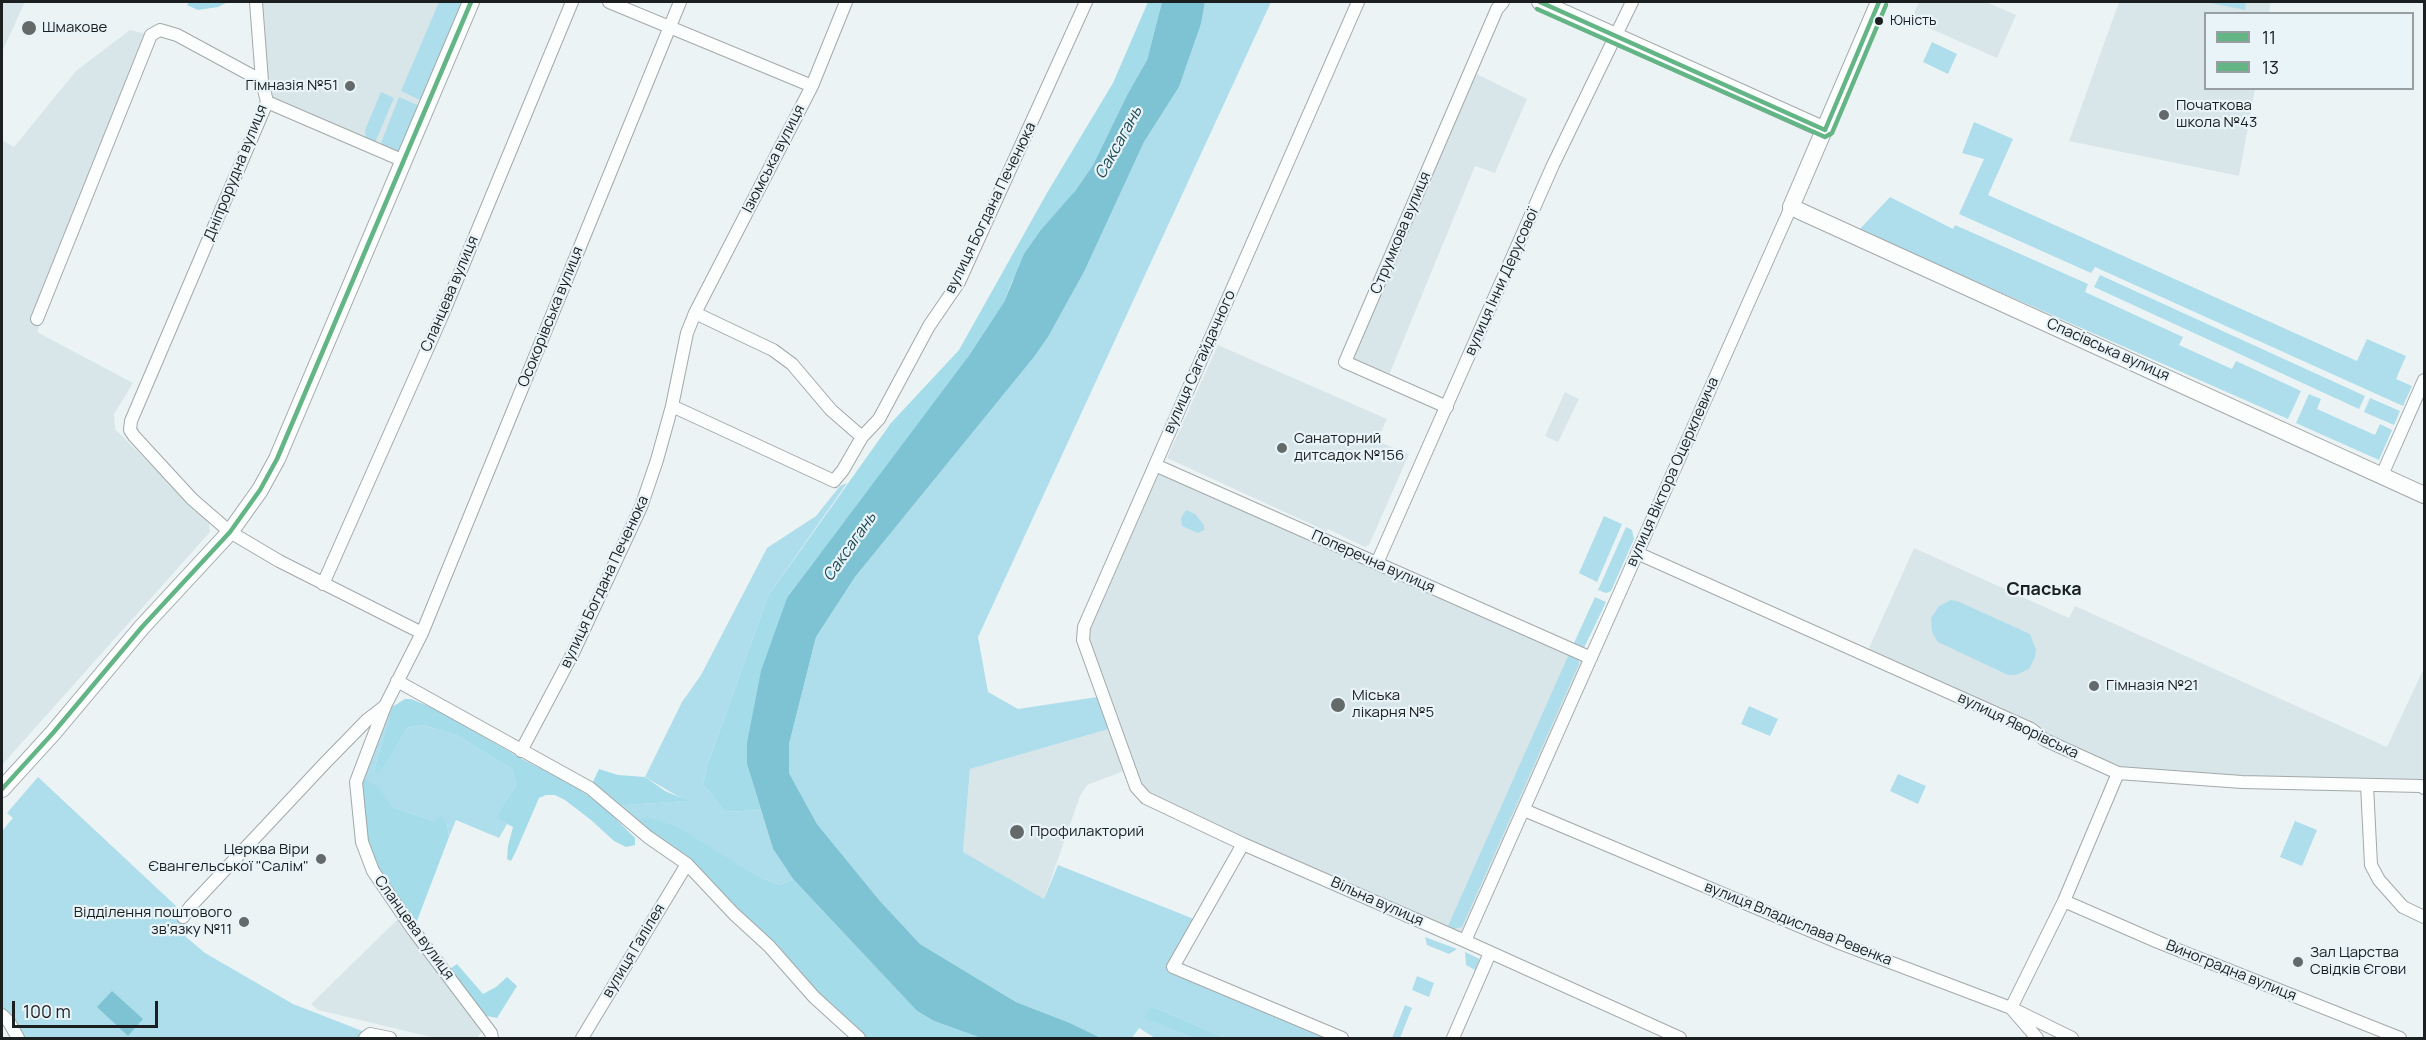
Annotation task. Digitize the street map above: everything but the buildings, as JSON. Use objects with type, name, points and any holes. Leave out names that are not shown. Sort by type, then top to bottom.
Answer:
[{"type":"street","name":"Дніпрорудна вулиця","points":[[230,532],[192,499],[130,430],[131,421],[267,102],[262,81],[256,2]]},
{"type":"street","points":[[2,789],[53,733],[142,627],[230,532],[260,490],[277,459],[471,2]]},
{"type":"street","name":"Сланцева вулиця","points":[[323,584],[442,316],[572,2]]},
{"type":"street","points":[[609,2],[812,86]]},
{"type":"street","name":"Осокорівська вулиця","points":[[422,633],[680,2]]},
{"type":"street","name":"Ізюмська вулиця","points":[[695,313],[812,86],[846,2]]},
{"type":"street","name":"вулиця Богдана Печенюка","points":[[672,406],[834,481],[862,437],[879,419],[929,326],[959,282],[1086,2]]},
{"type":"street","name":"вулиця Сагайдачного","points":[[1115,726],[1083,640],[1084,627],[1358,2]]},
{"type":"street","name":"Струмкова вулиця","points":[[1447,407],[1345,362],[1497,9],[1503,2]]},
{"type":"street","points":[[1540,2],[1825,130]]},
{"type":"street","name":"вулиця Інни Дерусової","points":[[1377,563],[1553,165],[1632,2]]},
{"type":"street","name":"вулиця Віктора Оцерклевича","points":[[1465,941],[1825,130],[1879,2]]},
{"type":"street","points":[[37,320],[151,35],[160,30],[177,35],[262,81]]},
{"type":"street","points":[[267,102],[404,161]]},
{"type":"street","name":"Спасівська вулиця","points":[[1791,207],[2424,495]]},
{"type":"street","points":[[695,313],[783,357],[792,364],[831,410],[862,437]]},
{"type":"street","name":"вулиця Богдана Печенюка","points":[[521,751],[573,653],[641,507],[672,406],[687,333],[695,313]]},
{"type":"street","points":[[2382,475],[2424,380]]},
{"type":"street","name":"Поперечна вулиця","points":[[1155,465],[1591,658]]},
{"type":"street","points":[[230,532],[279,561],[422,633]]},
{"type":"street","name":"вулиця Яворівська","points":[[1637,553],[2031,729],[2045,740],[2118,773],[2242,782],[2424,788]]},
{"type":"street","name":"Сланцева вулиця","points":[[422,633],[385,706],[356,782],[362,842],[372,871],[491,1033],[492,1038]]},
{"type":"street","points":[[397,681],[590,788],[648,837],[687,864],[768,946],[814,997],[859,1038]]},
{"type":"street","name":"Сланцева вулиця","points":[[183,917],[338,750],[367,720],[385,706]]},
{"type":"street","name":"Вільна вулиця","points":[[1115,726],[1140,793],[1243,844],[1680,1038]]},
{"type":"street","points":[[2037,1038],[2011,1008],[2064,901],[2118,773]]},
{"type":"street","points":[[2367,785],[2371,865],[2379,880],[2403,907],[2424,917]]},
{"type":"street","name":"вулиця Владислава Ревенка","points":[[1524,810],[1842,944],[2011,1008],[2072,1038]]},
{"type":"street","points":[[1243,844],[1173,967],[1342,1038]]},
{"type":"street","name":"вулиця Галілея","points":[[582,1038],[687,864]]},
{"type":"street","name":"Виноградна вулиця","points":[[2064,901],[2158,942],[2400,1038]]},
{"type":"street","points":[[1453,1038],[1490,953]]},
{"type":"street","points":[[2,1015],[18,1038]]},
{"type":"street","points":[[365,1038],[370,1034],[390,1038]]},
{"type":"shaded area","points":[[2,2],[25,2],[2,52]]},
{"type":"shaded area","points":[[189,2],[228,2],[218,7],[198,10],[187,5]]},
{"type":"shaded area","name":"Гімназія №51","points":[[256,2],[471,2],[404,161],[267,102]]},
{"type":"shaded area","points":[[439,2],[465,2],[424,102],[401,91]]},
{"type":"shaded area","points":[[1148,2],[1162,2],[1147,60],[1093,165],[1012,281],[1004,302],[968,357],[747,764],[761,810],[725,812],[703,784],[708,763],[768,596],[891,423],[959,350],[1047,193],[1113,83]]},
{"type":"shaded area","points":[[1205,2],[1271,2],[978,637],[988,692],[1018,709],[1104,696],[1115,727],[970,769],[963,852],[1044,899],[1058,865],[1199,921],[1170,973],[1327,1038],[1226,1038],[1151,1006],[1145,1018],[1193,1038],[1155,1038],[1139,1028],[1132,1038],[1101,1038],[1016,1002],[920,944],[880,901],[817,824],[789,773],[789,744],[816,637],[855,577],[1048,337],[1084,272],[1144,142],[1179,87],[1201,24]]},
{"type":"shaded area","points":[[1919,2],[1986,2],[2016,15],[1997,58],[1911,20]]},
{"type":"shaded area","name":"Початкова школа №43","points":[[2119,2],[2271,2],[2269,12],[2204,12],[2204,90],[2255,90],[2239,176],[2069,141]]},
{"type":"shaded area","points":[[2205,2],[2246,2],[2245,10]]},
{"type":"shaded area","points":[[130,30],[151,35],[37,332],[133,383],[114,414],[115,429],[209,523],[210,532],[2,765],[2,140],[14,147],[76,71]]},
{"type":"shaded area","points":[[1932,42],[1957,54],[1948,74],[1923,62]]},
{"type":"shaded area","points":[[1471,71],[1527,99],[1495,173],[1475,166],[1387,380],[1345,362]]},
{"type":"shaded area","points":[[381,92],[394,98],[374,145],[366,140],[365,130]]},
{"type":"shaded area","points":[[399,97],[420,106],[399,156],[379,148]]},
{"type":"shaded area","points":[[1974,122],[2013,139],[1988,195],[2357,361],[2367,339],[2406,356],[2396,379],[2412,386],[2403,406],[2095,267],[2091,273],[1959,214],[1984,159],[1962,153]]},
{"type":"shaded area","points":[[1890,197],[1953,229],[1955,225],[2088,284],[2085,292],[2183,337],[2179,345],[2232,369],[2236,361],[2301,391],[2288,419],[1859,230]]},
{"type":"shaded area","points":[[2100,275],[2365,396],[2359,409],[2094,287]]},
{"type":"shaded area","name":"Санаторний дитсадок №156","points":[[1218,345],[1387,419],[1377,441],[1409,454],[1369,545],[1365,547],[1328,529],[1326,531],[1167,458]]},
{"type":"shaded area","points":[[1565,392],[1579,399],[1558,442],[1545,436]]},
{"type":"shaded area","points":[[2309,394],[2321,399],[2317,409],[2375,435],[2380,424],[2392,430],[2379,460],[2296,423]]},
{"type":"shaded area","points":[[2370,398],[2400,411],[2394,425],[2364,412]]},
{"type":"shaded area","name":"Міська лікарня №5","points":[[1155,465],[1591,658],[1465,941],[1146,798],[1129,769],[1087,785],[1080,796],[1044,899],[963,853],[970,769],[1115,726],[1083,640]]},
{"type":"shaded area","points":[[847,483],[768,596],[708,763],[703,784],[725,812],[761,810],[773,849],[793,879],[780,885],[762,878],[711,848],[629,821],[611,806],[686,801],[645,777],[682,702],[701,675],[767,548],[816,516],[840,486]]},
{"type":"shaded area","points":[[1186,510],[1195,514],[1204,525],[1204,530],[1198,533],[1182,526],[1181,518]]},
{"type":"shaded area","points":[[1604,516],[1622,524],[1597,582],[1579,573]]},
{"type":"shaded area","points":[[1626,527],[1632,530],[1634,539],[1611,591],[1606,593],[1598,590]]},
{"type":"shaded area","name":"Гімназія №21","points":[[1914,548],[2069,618],[2075,606],[2387,747],[2424,668],[2424,788],[2118,773],[1866,655]]},
{"type":"shaded area","points":[[1595,597],[1606,602],[1583,650],[1573,645]]},
{"type":"shaded area","points":[[1951,600],[2030,634],[2036,650],[2029,669],[2016,675],[2008,675],[1938,642],[1932,632],[1931,618],[1939,606]]},
{"type":"shaded area","points":[[1569,654],[1578,658],[1579,664],[1462,927],[1454,929],[1448,926]]},
{"type":"shaded area","points":[[405,699],[411,699],[436,709],[524,760],[575,786],[605,808],[635,838],[635,845],[626,847],[614,841],[565,800],[555,795],[546,795],[539,798],[511,861],[507,859],[513,827],[499,820],[499,815],[516,785],[512,769],[458,736],[423,725],[407,728],[386,765],[376,773],[374,770],[392,707]]},
{"type":"shaded area","points":[[1749,706],[1778,719],[1770,736],[1741,724]]},
{"type":"shaded area","points":[[392,707],[374,770],[376,772],[386,765],[407,728],[423,725],[458,736],[512,769],[516,785],[505,802],[499,820],[507,824],[499,838],[456,820],[449,837],[447,823],[393,807],[376,786],[359,780],[377,733]]},
{"type":"shaded area","points":[[599,769],[618,775],[645,777],[665,791],[688,801],[611,806],[590,788]]},
{"type":"shaded area","points":[[1898,774],[1926,786],[1918,804],[1890,791]]},
{"type":"shaded area","points":[[38,777],[175,905],[183,917],[182,928],[186,937],[205,953],[293,1004],[370,1034],[365,1038],[18,1038],[2,1015],[2,831],[13,818],[7,813]]},
{"type":"shaded area","points":[[365,779],[377,786],[393,807],[434,821],[441,816],[447,823],[449,837],[415,926],[381,876],[365,840],[359,780]]},
{"type":"shaded area","points":[[649,818],[675,826],[762,878],[780,885],[793,879],[917,1011],[934,1021],[981,1038],[859,1038],[734,914],[629,821]]},
{"type":"shaded area","points":[[2295,821],[2317,830],[2302,866],[2280,857]]},
{"type":"shaded area","points":[[400,917],[482,1031],[477,1038],[435,1038],[318,1010],[311,1004]]},
{"type":"shaded area","points":[[1425,937],[1457,949],[1449,954],[1427,945]]},
{"type":"shaded area","points":[[1465,952],[1480,959],[1475,970],[1466,965]]},
{"type":"shaded area","points":[[457,964],[483,994],[496,987],[507,977],[517,986],[497,1018],[487,1016],[476,1009],[447,971]]},
{"type":"shaded area","points":[[1417,976],[1434,983],[1429,997],[1412,990]]},
{"type":"shaded area","points":[[1405,1005],[1412,1008],[1400,1038],[1392,1038]]},
{"type":"shaded area","points":[[1151,1006],[1226,1038],[1193,1038],[1144,1018]]},
{"type":"water","name":"Саксагань","points":[[1162,2],[1205,2],[1201,24],[1179,87],[1144,142],[1084,272],[1048,337],[855,577],[816,637],[789,744],[789,773],[817,824],[880,901],[920,944],[1016,1002],[1101,1038],[981,1038],[934,1021],[917,1011],[793,879],[773,849],[747,764],[747,743],[761,671],[787,598],[968,357],[1004,302],[1024,254],[1093,165],[1147,60]]},
{"type":"water","points":[[112,991],[143,1019],[128,1036],[97,1007]]},
{"type":"transit line","name":"11","points":[[2,789],[53,733],[142,627],[230,532],[260,490],[277,459],[471,2]]},
{"type":"transit line","name":"11","points":[[1540,2],[1825,130]]},
{"type":"transit line","name":"11","points":[[1825,130],[1879,2]]},
{"type":"transit line","name":"13","points":[[1537,9],[1825,137],[1832,133],[1886,5]]},
{"type":"place","name":"Юність","points":[[1879,21]]},
{"type":"place","name":"Шмакове","points":[[29,28]]},
{"type":"place","name":"Гімназія №51","points":[[350,86]]},
{"type":"place","name":"Початкова школа №43","points":[[2164,115]]},
{"type":"place","name":"Санаторний дитсадок №156","points":[[1282,448]]},
{"type":"place","name":"Гімназія №21","points":[[2094,686]]},
{"type":"place","name":"Міська лікарня №5","points":[[1338,705]]},
{"type":"place","name":"Профилакторий","points":[[1017,832]]},
{"type":"place","name":"Церква Віри Євангельської \"Салім\"","points":[[321,859]]},
{"type":"place","name":"Відділення поштового зв'язку №11","points":[[244,922]]},
{"type":"place","name":"Зал Царства Свідків Єгови","points":[[2298,962]]},
{"type":"district","name":"Спаська","points":[[2044,590]]}]
